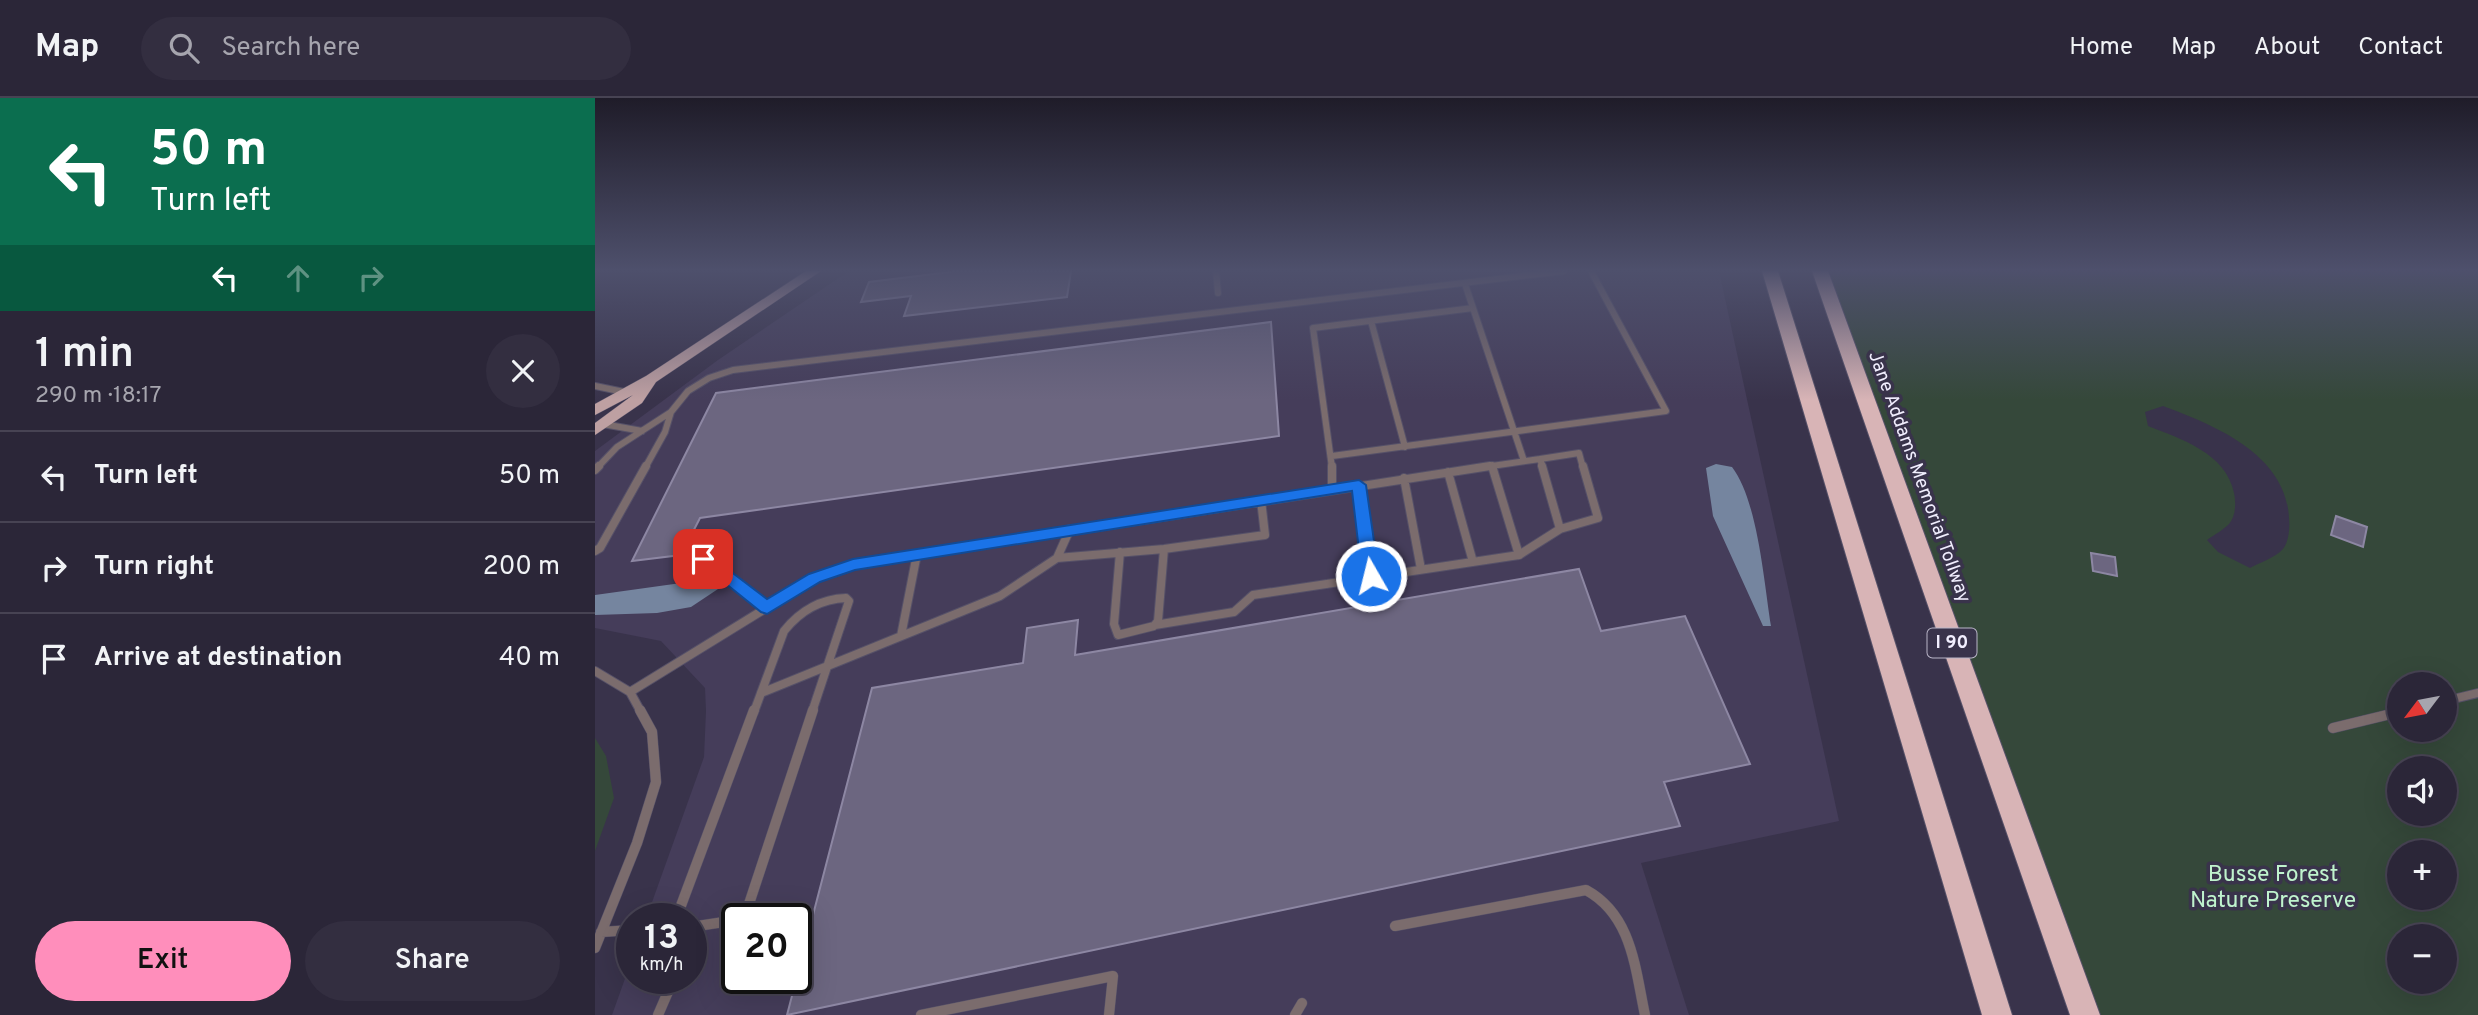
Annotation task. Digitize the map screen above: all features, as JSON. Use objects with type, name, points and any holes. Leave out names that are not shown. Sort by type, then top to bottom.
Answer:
[{"type":"highway","points":[[1779,314],[1997,1015]]},
{"type":"highway","name":"Jane Addams Memorial Tollway","points":[[1835,314],[2085,1015]]},
{"type":"main road","points":[[595,410],[651,379],[750,314]]},
{"type":"main road","points":[[599,427],[637,400],[651,379]]},
{"type":"lane","points":[[595,470],[617,447],[671,412],[688,391],[709,378],[733,370],[1211,314]]},
{"type":"lane","points":[[1332,489],[1332,456],[1313,328],[1428,314]]},
{"type":"lane","points":[[1475,314],[1524,461]]},
{"type":"lane","points":[[1332,456],[1666,411],[1614,314]]},
{"type":"lane","points":[[1371,321],[1405,447]]},
{"type":"lane","points":[[595,386],[624,392]]},
{"type":"lane","points":[[595,551],[600,548],[665,432],[671,412]]},
{"type":"lane","points":[[599,427],[642,431]]},
{"type":"lane","points":[[630,692],[815,578],[853,565],[1070,529],[1579,453],[1598,518],[1560,529],[1519,555],[1253,595],[1234,612],[1155,625],[1118,635],[1114,624],[1120,552]]},
{"type":"lane","points":[[1540,458],[1560,529]]},
{"type":"lane","points":[[1492,466],[1519,555]]},
{"type":"lane","points":[[1448,472],[1473,562]]},
{"type":"lane","points":[[1404,478],[1421,569]]},
{"type":"lane","points":[[1359,485],[1371,576]]},
{"type":"lane","points":[[761,693],[1000,596],[1057,558],[1164,549],[1265,535],[1261,500]]},
{"type":"lane","points":[[1057,558],[1070,529]]},
{"type":"lane","points":[[700,541],[703,559],[767,608]]},
{"type":"lane","points":[[1155,625],[1161,612],[1164,549]]},
{"type":"lane","points":[[901,636],[917,554]]},
{"type":"lane","points":[[682,903],[784,631],[794,617],[837,597],[846,598],[849,601],[829,665],[749,903]]},
{"type":"lane","points":[[595,671],[630,692],[652,732],[656,782],[637,843],[595,948]]},
{"type":"lane","points":[[2457,698],[2478,693]]},
{"type":"lane","points":[[2333,728],[2387,715]]},
{"type":"lane","points":[[1395,926],[1586,890],[1600,895],[1622,922],[1646,1015]]},
{"type":"lane","points":[[601,932],[616,931]]},
{"type":"lane","points":[[921,1015],[1113,976],[1109,1015]]},
{"type":"lane","points":[[658,1015],[667,994]]},
{"type":"lane","points":[[1295,1015],[1302,1003]]},
{"type":"shaded area","points":[[786,314],[1728,314],[1839,821],[1641,863],[1689,1015],[612,1015],[620,994],[707,994],[707,903],[652,903],[704,757],[705,688],[661,641],[595,628],[595,451],[718,360]]},
{"type":"green space","name":"Busse Forest Nature Preserve","points":[[1837,314],[2478,314],[2478,1015],[2085,1015]],"holes":[[[2163,406],[2244,445],[2261,459],[2275,476],[2285,496],[2289,518],[2288,538],[2280,552],[2250,568],[2218,552],[2207,540],[2227,526],[2233,517],[2235,501],[2229,479],[2222,467],[2200,449],[2148,426],[2145,412]]]},
{"type":"green space","points":[[595,738],[606,756],[614,798],[595,851]]},
{"type":"water","points":[[1716,464],[1732,467],[1748,500],[1759,543],[1771,626],[1763,626],[1713,516],[1706,468]]},
{"type":"water","points":[[717,578],[724,585],[691,607],[657,613],[595,615],[595,595]]},
{"type":"building","points":[[1271,322],[1279,436],[700,518],[681,555],[632,561],[716,393]]},
{"type":"building","points":[[2336,516],[2367,527],[2363,547],[2331,535]]},
{"type":"building","points":[[2091,553],[2115,557],[2117,576],[2093,571]]},
{"type":"building","points":[[1579,569],[1601,631],[1685,616],[1750,764],[1664,782],[1680,826],[787,1015],[792,994],[812,994],[812,919],[872,688],[1023,663],[1027,628],[1078,620],[1075,655]]},
{"type":"route","points":[[703,559],[767,608],[815,578],[853,565],[1359,485],[1371,576]]}]
